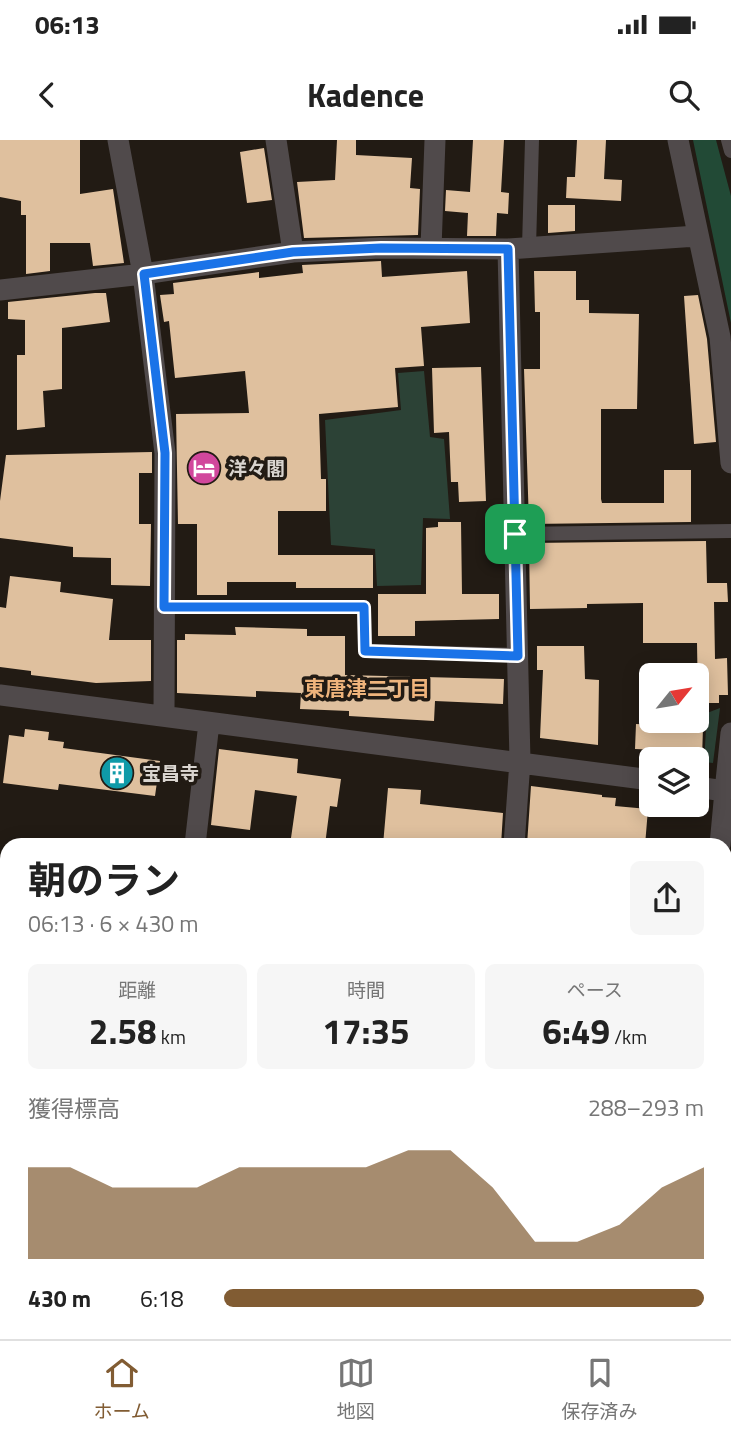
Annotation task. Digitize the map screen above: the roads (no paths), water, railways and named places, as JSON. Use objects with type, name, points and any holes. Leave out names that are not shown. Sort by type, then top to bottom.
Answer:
[{"type":"street","points":[[118,140],[144,274],[165,453],[164,715]]},
{"type":"street","points":[[276,140],[293,252]]},
{"type":"street","points":[[431,248],[435,140]]},
{"type":"street","points":[[678,140],[720,337],[731,463]]},
{"type":"street","points":[[0,290],[144,274],[293,252],[519,248],[697,236]]},
{"type":"street","points":[[514,838],[520,761],[515,534],[519,248]]},
{"type":"street","points":[[0,695],[639,778]]},
{"type":"street","points":[[196,838],[209,723]]},
{"type":"street","points":[[721,838],[728,790],[731,733]]},
{"type":"street","points":[[709,788],[728,790]]},
{"type":"lane","points":[[519,248],[532,140]]},
{"type":"lane","points":[[728,140],[731,151]]},
{"type":"lane","points":[[515,534],[731,531]]},
{"type":"lane","points":[[164,607],[364,607],[365,651],[518,656]]},
{"type":"place","name":"洋々閣","points":[[204,468]]},
{"type":"place","name":"宝昌寺","points":[[117,773]]},
{"type":"district","name":"東唐津二丁目","points":[[367,689]]}]
